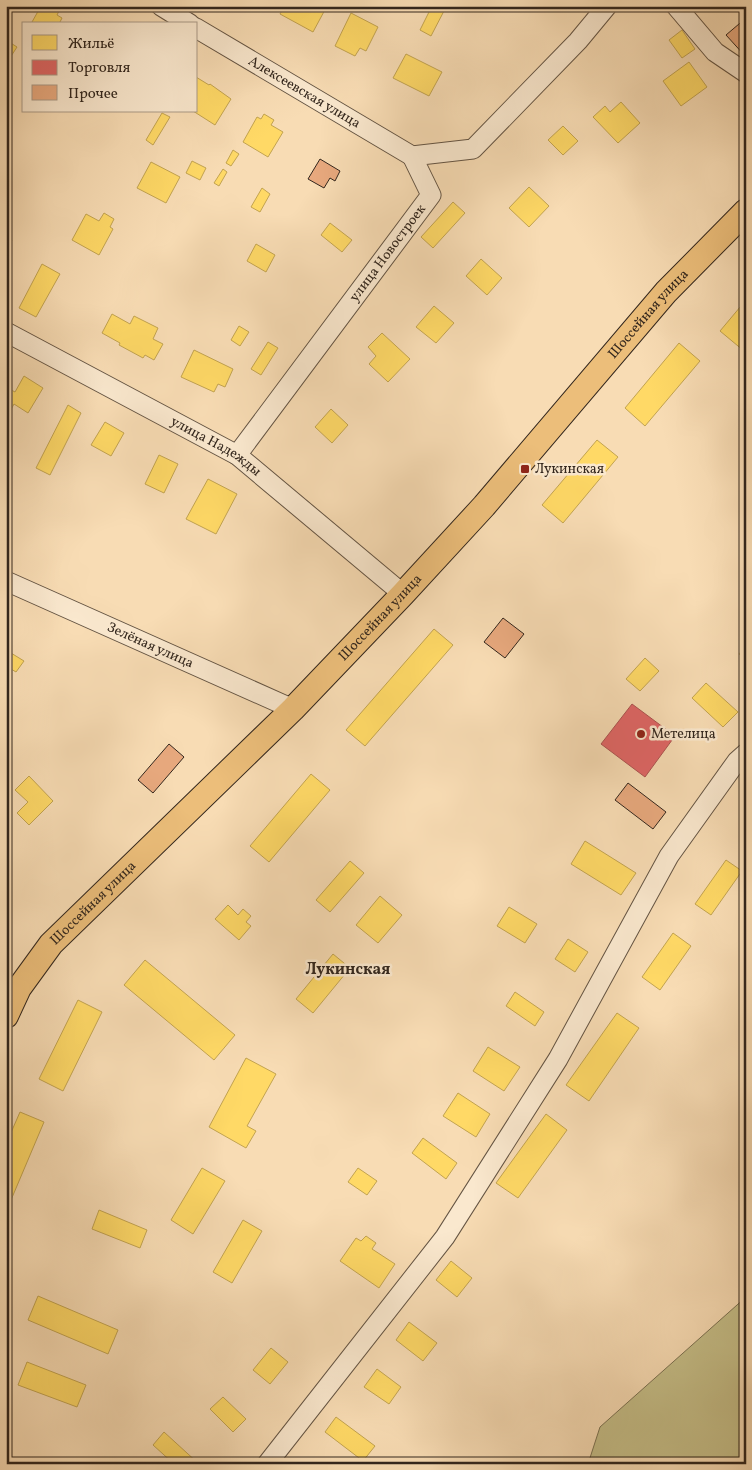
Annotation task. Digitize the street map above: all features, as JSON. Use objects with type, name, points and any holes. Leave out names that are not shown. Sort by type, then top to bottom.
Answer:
[{"type":"main road","name":"Шоссейная улица","points":[[6,1016],[19,988],[51,944],[293,709],[403,594],[484,506],[666,292],[746,211]]},
{"type":"street","points":[[161,6],[187,22]]},
{"type":"street","points":[[412,156],[473,149],[578,41],[607,6]]},
{"type":"street","points":[[676,6],[715,52],[746,73]]},
{"type":"street","name":"Алексеевская улица","points":[[198,29],[412,156]]},
{"type":"street","name":"улица Новостроек","points":[[237,455],[431,195],[412,156]]},
{"type":"street","name":"улица Надежды","points":[[6,332],[237,455],[403,594]]},
{"type":"street","name":"Зелёная улица","points":[[6,581],[293,709]]},
{"type":"street","points":[[267,1464],[445,1237],[558,1060],[669,856],[738,761],[746,753]]},
{"type":"shaded area","points":[[746,1297],[746,1464],[588,1464],[600,1427]]},
{"type":"building: Жильё","points":[[41,6],[61,7],[57,15],[62,18],[60,22],[32,22]]},
{"type":"building: Жильё","points":[[284,6],[327,6],[313,32],[280,14]]},
{"type":"building: Жильё","points":[[432,6],[440,6],[445,9],[431,36],[420,30]]},
{"type":"building: Жильё","points":[[351,13],[378,27],[366,51],[360,48],[355,56],[335,46]]},
{"type":"building: Жильё","points":[[682,30],[695,49],[682,58],[669,40]]},
{"type":"building: Жильё","points":[[6,40],[17,47],[6,64]]},
{"type":"building: Жильё","points":[[406,54],[442,72],[429,96],[393,78]]},
{"type":"building: Жильё","points":[[689,62],[707,87],[681,106],[663,81]]},
{"type":"building: Жильё","points":[[198,78],[210,84],[231,99],[215,125],[195,112],[198,112]]},
{"type":"building: Жильё","points":[[621,102],[640,123],[618,143],[593,117],[605,106],[610,112]]},
{"type":"building: Жильё","points":[[162,113],[170,117],[153,145],[146,140]]},
{"type":"building: Жильё","points":[[264,114],[274,120],[271,125],[283,132],[268,157],[243,142],[257,117],[261,119]]},
{"type":"building: Жильё","points":[[563,126],[578,141],[563,155],[548,140]]},
{"type":"building: Жильё","points":[[233,150],[239,154],[231,166],[226,163]]},
{"type":"building: Жильё","points":[[192,161],[206,168],[200,180],[186,173]]},
{"type":"building: Жильё","points":[[151,162],[180,177],[166,203],[137,188]]},
{"type":"building: Жильё","points":[[223,169],[227,172],[219,186],[214,183]]},
{"type":"building: Жильё","points":[[529,187],[549,206],[529,227],[509,208]]},
{"type":"building: Жильё","points":[[262,188],[270,194],[260,212],[251,207]]},
{"type":"building: Жильё","points":[[453,202],[465,213],[433,248],[421,237]]},
{"type":"building: Жильё","points":[[104,213],[114,219],[110,227],[113,229],[99,255],[72,240],[86,214],[99,221]]},
{"type":"building: Жильё","points":[[330,223],[352,240],[342,252],[321,235]]},
{"type":"building: Жильё","points":[[6,238],[12,240],[6,251]]},
{"type":"building: Жильё","points":[[256,244],[275,255],[266,272],[247,261]]},
{"type":"building: Жильё","points":[[481,259],[502,278],[487,295],[466,276]]},
{"type":"building: Жильё","points":[[42,264],[60,274],[36,317],[19,308]]},
{"type":"building: Жильё","points":[[746,300],[746,349],[744,351],[720,331]]},
{"type":"building: Жильё","points":[[434,306],[454,323],[436,343],[416,327]]},
{"type":"building: Жильё","points":[[112,314],[130,324],[134,316],[158,328],[153,339],[163,344],[154,360],[145,355],[143,358],[102,333]]},
{"type":"building: Жильё","points":[[239,326],[249,332],[240,346],[231,340]]},
{"type":"building: Жильё","points":[[382,333],[410,359],[388,382],[369,364],[376,356],[368,347]]},
{"type":"building: Жильё","points":[[268,342],[278,348],[261,375],[251,369]]},
{"type":"building: Жильё","points":[[679,343],[700,361],[645,426],[625,408]]},
{"type":"building: Жильё","points":[[194,350],[233,369],[225,387],[218,384],[214,392],[181,377]]},
{"type":"building: Жильё","points":[[24,376],[43,388],[28,413],[14,404],[7,417],[6,387],[15,392]]},
{"type":"building: Жильё","points":[[68,405],[81,413],[50,475],[36,468]]},
{"type":"building: Жильё","points":[[331,409],[348,425],[332,443],[315,427]]},
{"type":"building: Жильё","points":[[105,422],[124,433],[111,456],[91,445]]},
{"type":"building: Жильё","points":[[597,440],[618,457],[563,523],[542,505]]},
{"type":"building: Жильё","points":[[159,455],[178,464],[164,493],[145,484]]},
{"type":"building: Жильё","points":[[208,479],[237,494],[216,534],[186,519]]},
{"type":"building: Жильё","points":[[434,629],[453,645],[365,746],[346,730]]},
{"type":"building: Жильё","points":[[746,646],[746,660],[739,654]]},
{"type":"building: Жильё","points":[[11,653],[24,661],[16,672],[6,666],[6,660]]},
{"type":"building: Жильё","points":[[645,658],[659,671],[640,691],[626,679]]},
{"type":"building: Жильё","points":[[706,683],[738,712],[723,727],[692,698]]},
{"type":"building: Жильё","points":[[311,774],[330,790],[269,862],[250,846]]},
{"type":"building: Жильё","points":[[29,776],[53,801],[29,825],[17,813],[28,802],[15,790]]},
{"type":"building: Жильё","points":[[585,841],[636,873],[621,895],[571,864]]},
{"type":"building: Жильё","points":[[726,860],[742,871],[711,915],[695,904]]},
{"type":"building: Жильё","points":[[350,861],[364,873],[330,912],[316,900]]},
{"type":"building: Жильё","points":[[380,896],[402,915],[378,943],[356,925]]},
{"type":"building: Жильё","points":[[228,905],[238,915],[243,909],[251,916],[246,922],[251,926],[239,940],[215,919]]},
{"type":"building: Жильё","points":[[509,907],[537,924],[525,943],[497,926]]},
{"type":"building: Жильё","points":[[673,933],[691,946],[660,990],[642,977]]},
{"type":"building: Жильё","points":[[568,939],[588,952],[575,972],[555,959]]},
{"type":"building: Жильё","points":[[333,954],[350,968],[313,1013],[296,999]]},
{"type":"building: Жильё","points":[[145,960],[235,1035],[214,1060],[124,985]]},
{"type":"building: Жильё","points":[[515,992],[544,1012],[535,1026],[506,1006]]},
{"type":"building: Жильё","points":[[78,1000],[102,1012],[63,1091],[39,1079]]},
{"type":"building: Жильё","points":[[617,1013],[639,1028],[589,1101],[566,1085]]},
{"type":"building: Жильё","points":[[488,1047],[520,1067],[504,1091],[473,1071]]},
{"type":"building: Жильё","points":[[246,1058],[276,1074],[247,1126],[256,1131],[246,1148],[209,1127]]},
{"type":"building: Жильё","points":[[458,1093],[490,1114],[476,1137],[443,1116]]},
{"type":"building: Жильё","points":[[20,1112],[44,1122],[11,1200],[6,1198],[6,1144]]},
{"type":"building: Жильё","points":[[546,1114],[567,1130],[518,1198],[496,1183]]},
{"type":"building: Жильё","points":[[423,1138],[457,1163],[446,1179],[412,1153]]},
{"type":"building: Жильё","points":[[202,1168],[225,1181],[193,1234],[171,1220]]},
{"type":"building: Жильё","points":[[358,1168],[377,1181],[367,1195],[348,1182]]},
{"type":"building: Жильё","points":[[99,1210],[147,1230],[140,1248],[92,1229]]},
{"type":"building: Жильё","points":[[243,1220],[262,1231],[232,1283],[213,1272]]},
{"type":"building: Жильё","points":[[366,1236],[376,1243],[372,1249],[395,1264],[379,1288],[340,1261],[356,1238],[361,1241]]},
{"type":"building: Жильё","points":[[451,1261],[472,1278],[457,1297],[436,1280]]},
{"type":"building: Жильё","points":[[38,1296],[118,1330],[108,1354],[28,1320]]},
{"type":"building: Жильё","points":[[409,1322],[437,1343],[423,1361],[396,1340]]},
{"type":"building: Жильё","points":[[271,1348],[288,1362],[270,1384],[253,1370]]},
{"type":"building: Жильё","points":[[27,1362],[86,1385],[77,1407],[18,1385]]},
{"type":"building: Жильё","points":[[377,1369],[401,1387],[389,1404],[364,1387]]},
{"type":"building: Жильё","points":[[223,1397],[246,1419],[233,1432],[210,1409]]},
{"type":"building: Жильё","points":[[336,1417],[375,1446],[363,1461],[325,1432]]},
{"type":"building: Жильё","points":[[164,1432],[199,1464],[174,1464],[153,1445]]},
{"type":"building: Торговля","points":[[632,704],[675,736],[645,777],[601,744]]},
{"type":"building: Прочее","points":[[746,18],[746,57],[726,35]]},
{"type":"building: Прочее","points":[[320,159],[340,171],[335,181],[330,178],[324,188],[308,179]]},
{"type":"building: Прочее","points":[[503,618],[524,634],[505,658],[484,642]]},
{"type":"building: Прочее","points":[[169,744],[184,757],[153,793],[138,780]]},
{"type":"building: Прочее","points":[[628,783],[666,812],[653,829],[615,800]]},
{"type":"place","name":"Лукинская","points":[[525,469]]},
{"type":"place","name":"Метелица","points":[[641,734]]},
{"type":"district","name":"Лукинская","points":[[348,970]]}]
